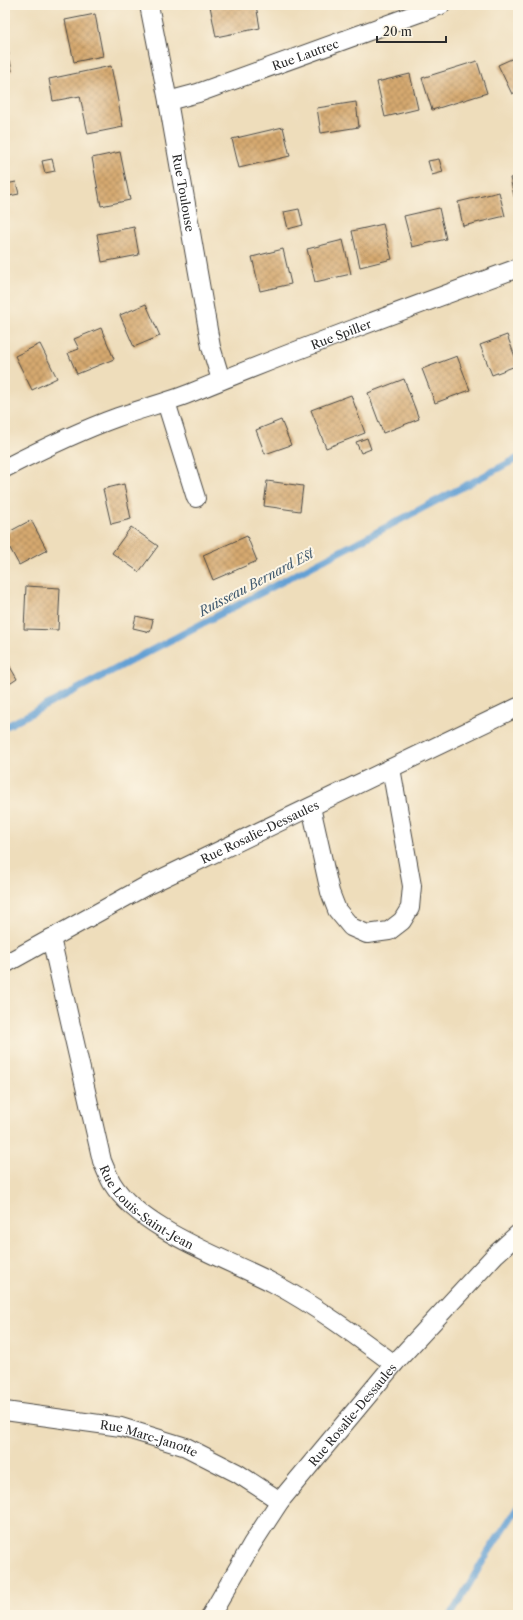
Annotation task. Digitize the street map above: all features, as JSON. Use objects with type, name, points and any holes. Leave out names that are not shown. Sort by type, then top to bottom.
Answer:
[{"type":"street","name":"Rue Toulouse","points":[[149,5],[168,101],[211,347],[221,380]]},
{"type":"street","name":"Rue Lautrec","points":[[168,101],[198,93],[441,5]]},
{"type":"street","name":"Rue Spiller","points":[[5,468],[73,435],[119,417],[192,393],[221,380],[518,268]]},
{"type":"street","points":[[166,402],[196,498]]},
{"type":"street","name":"Rue Rosalie-Dessaules","points":[[5,964],[144,887],[518,707]]},
{"type":"street","points":[[311,806],[330,892],[337,910],[350,927],[367,934],[389,931],[402,921],[410,908],[412,886],[391,768]]},
{"type":"street","name":"Rue Louis-Saint-Jean","points":[[51,938],[102,1161],[112,1183],[132,1206],[152,1221],[202,1249],[273,1284],[333,1319],[394,1364]]},
{"type":"street","name":"Rue Rosalie-Dessaules","points":[[211,1615],[252,1544],[280,1501],[394,1364],[496,1254],[518,1234]]},
{"type":"street","name":"Rue Marc-Janotte","points":[[5,1411],[121,1428],[186,1447],[237,1473],[280,1501]]},
{"type":"building","points":[[256,5],[260,28],[216,37],[210,6]]},
{"type":"building","points":[[95,14],[103,56],[74,62],[65,20]]},
{"type":"building","points":[[6,38],[9,55],[5,56],[5,39]]},
{"type":"building","points":[[518,56],[518,91],[512,94],[498,65]]},
{"type":"building","points":[[10,61],[12,71],[5,72],[5,62]]},
{"type":"building","points":[[477,61],[487,93],[432,110],[422,78]]},
{"type":"building","points":[[111,66],[123,127],[88,134],[80,96],[53,101],[49,79]]},
{"type":"building","points":[[410,74],[418,109],[385,117],[377,82]]},
{"type":"building","points":[[356,102],[359,127],[321,133],[317,108]]},
{"type":"building","points":[[283,127],[290,156],[239,168],[232,139]]},
{"type":"building","points":[[120,152],[130,200],[101,206],[92,158]]},
{"type":"building","points":[[52,159],[55,171],[45,173],[42,161]]},
{"type":"building","points":[[439,159],[443,172],[432,175],[428,161]]},
{"type":"building","points":[[518,176],[518,204],[516,204],[510,178]]},
{"type":"building","points":[[16,182],[19,194],[9,196],[6,184]]},
{"type":"building","points":[[499,192],[505,216],[463,226],[458,202]]},
{"type":"building","points":[[439,208],[446,239],[412,247],[404,216]]},
{"type":"building","points":[[299,209],[303,225],[288,229],[284,212]]},
{"type":"building","points":[[383,224],[392,259],[360,267],[352,231]]},
{"type":"building","points":[[134,227],[139,255],[102,262],[97,234]]},
{"type":"building","points":[[343,240],[351,274],[315,282],[307,249]]},
{"type":"building","points":[[283,249],[291,284],[260,291],[252,257]]},
{"type":"building","points":[[146,304],[160,336],[134,347],[120,315]]},
{"type":"building","points":[[101,328],[114,359],[77,374],[68,353],[79,349],[74,339]]},
{"type":"building","points":[[507,335],[518,365],[492,375],[480,345]]},
{"type":"building","points":[[40,344],[57,378],[32,390],[15,356]]},
{"type":"building","points":[[457,356],[470,390],[435,403],[422,369]]},
{"type":"building","points":[[404,379],[419,419],[383,433],[368,393]]},
{"type":"building","points":[[351,395],[365,433],[326,448],[311,410]]},
{"type":"building","points":[[281,420],[291,445],[265,454],[256,430]]},
{"type":"building","points":[[367,438],[371,449],[361,453],[356,442]]},
{"type":"building","points":[[267,481],[303,486],[300,511],[264,506]]},
{"type":"building","points":[[124,484],[131,519],[111,524],[103,489]]},
{"type":"building","points":[[31,520],[47,550],[19,565],[5,539],[5,534]]},
{"type":"building","points":[[131,527],[158,546],[139,572],[112,553]]},
{"type":"building","points":[[247,536],[257,561],[213,580],[203,555]]},
{"type":"building","points":[[26,586],[60,588],[58,630],[24,629]]},
{"type":"building","points":[[136,616],[153,620],[150,632],[133,628]]},
{"type":"building","points":[[5,658],[17,679],[5,687]]},
{"type":"waterway","name":"Ruisseau Bernard Est","points":[[5,727],[518,458]]},
{"type":"waterway","points":[[451,1615],[487,1554],[518,1507]]}]
